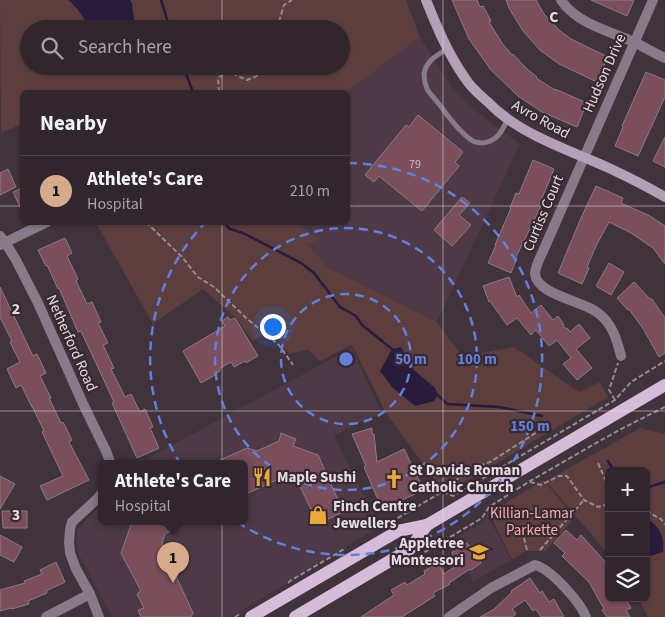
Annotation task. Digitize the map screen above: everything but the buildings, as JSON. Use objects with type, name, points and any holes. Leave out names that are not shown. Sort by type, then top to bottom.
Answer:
[{"type":"main road","points":[[249,613],[398,530],[427,525],[665,385]]},
{"type":"main road","points":[[294,617],[410,549],[427,525]]},
{"type":"street","name":"Avro Road","points":[[426,0],[447,48],[465,79],[499,113],[538,137],[610,169],[665,197]]},
{"type":"street","points":[[562,0],[566,7],[580,18],[665,58]]},
{"type":"street","name":"Hudson Drive","points":[[583,158],[653,0]]},
{"type":"street","name":"Curtiss Court","points":[[583,158],[544,249],[535,272],[536,278],[543,288],[588,306],[599,313],[613,331],[621,356]]},
{"type":"street","points":[[2,241],[40,225]]},
{"type":"street","name":"Netherford Road","points":[[2,241],[16,260],[38,303],[109,460]]},
{"type":"street","points":[[98,498],[72,522],[69,542],[70,553],[76,569],[90,594],[99,617]]},
{"type":"street","points":[[449,617],[491,588],[535,565],[544,568],[565,588],[578,603],[586,617]]},
{"type":"street","points":[[46,617],[90,594]]},
{"type":"lane","points":[[447,48],[430,61],[424,75],[428,90],[454,123],[470,140],[484,143],[497,138],[508,119]]},
{"type":"path","points":[[280,20],[284,5],[292,0]]},
{"type":"path","points":[[219,90],[218,78],[222,75]]},
{"type":"path","points":[[235,75],[246,80],[259,75]]},
{"type":"path","points":[[149,225],[182,257],[198,277],[214,287],[245,317],[279,345],[293,364]]},
{"type":"path","points":[[615,400],[610,390],[621,356]]},
{"type":"path","points":[[389,523],[442,492],[453,496],[615,400],[630,382],[665,361]]},
{"type":"path","points":[[416,557],[482,518],[489,507],[530,481],[619,430],[665,407]]},
{"type":"path","points":[[444,493],[453,482],[476,467],[490,462],[542,429]]},
{"type":"path","points":[[598,463],[605,479]]},
{"type":"path","points":[[530,481],[541,485],[559,476],[567,476],[584,500],[598,507],[605,505]]},
{"type":"path","points":[[540,550],[584,500]]},
{"type":"path","points":[[650,514],[661,520],[665,525]]},
{"type":"path","points":[[527,550],[524,538],[528,525]]},
{"type":"path","points":[[286,585],[348,547]]},
{"type":"path","points":[[234,617],[249,613]]},
{"type":"shaded area","points":[[68,0],[130,0],[134,20],[85,20]]},
{"type":"shaded area","points":[[420,37],[450,85],[477,112],[520,144],[437,322],[329,268],[289,225],[350,225],[350,90]]},
{"type":"shaded area","points":[[401,347],[414,370],[435,388],[438,395],[434,401],[415,406],[392,387],[380,371],[392,349]]},
{"type":"shaded area","points":[[352,348],[381,412],[334,436],[380,526],[231,617],[112,617],[78,553],[77,530],[98,507],[98,525],[248,525],[248,460],[144,460]]},
{"type":"shaded area","name":"Appletree Montessori","points":[[487,514],[511,560],[473,582],[465,565],[456,562],[447,544],[484,521]]},
{"type":"shaded area","points":[[650,521],[658,528],[663,541],[663,552],[651,556]]},
{"type":"green space","points":[[0,0],[406,0],[420,37],[350,90],[20,90],[20,125],[1,133]]},
{"type":"green space","points":[[97,225],[300,225],[313,235],[322,239],[307,244],[329,268],[437,322],[462,356],[514,347],[579,392],[600,382],[608,397],[445,494],[386,413],[352,345],[320,361],[308,350],[289,354],[271,330],[253,341],[236,318],[203,289],[153,324]]},
{"type":"green space","points":[[640,428],[665,434],[665,617],[648,617],[640,602],[650,602],[650,467],[605,467],[605,550],[546,481]]},
{"type":"green space","name":"Killian-Lamar Parkette","points":[[544,480],[574,518],[546,551],[526,551],[512,559],[489,513]]},
{"type":"waterway","points":[[161,0],[167,20]]},
{"type":"waterway","points":[[186,75],[192,90]]},
{"type":"waterway","points":[[226,225],[230,229],[243,233],[301,263],[314,273],[340,307],[356,316],[362,325],[392,349]]},
{"type":"waterway","points":[[438,395],[447,404],[499,407],[542,416]]},
{"type":"waterway","points":[[608,461],[612,467]]},
{"type":"waterway","points":[[650,487],[665,482]]},
{"type":"place","name":"Maple Sushi","points":[[262,477]]},
{"type":"place","name":"St Davids Roman Catholic Church","points":[[394,479]]},
{"type":"place","name":"Finch Centre Jewellers","points":[[318,515]]},
{"type":"place","name":"Appletree Montessori","points":[[479,552]]},
{"type":"place","name":"Athlete's Care","points":[[173,583]]}]
